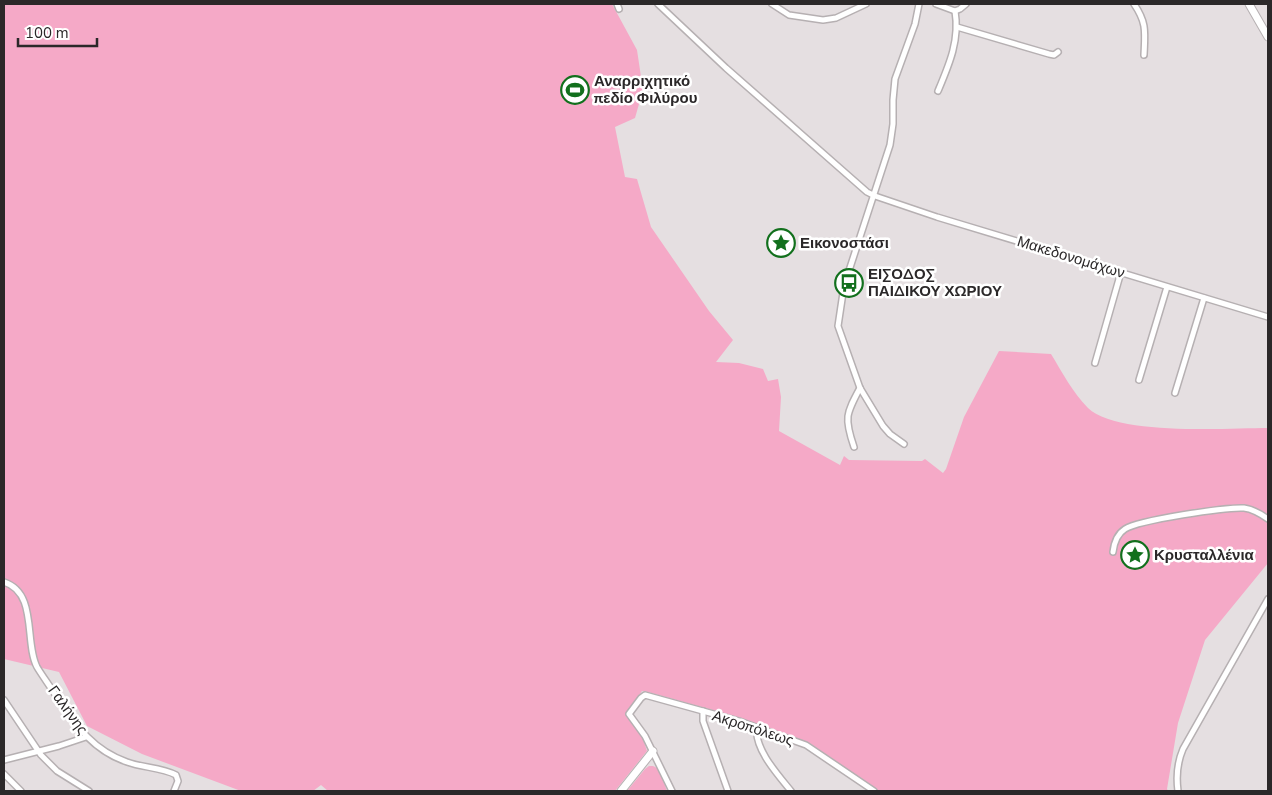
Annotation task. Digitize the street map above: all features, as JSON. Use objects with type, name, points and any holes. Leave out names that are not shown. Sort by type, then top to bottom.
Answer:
[{"type":"street","points":[[658,4],[726,68],[874,196]]},
{"type":"street","points":[[772,4],[789,15],[828,20],[840,17],[866,4]]},
{"type":"street","points":[[904,444],[886,430],[860,388],[838,326],[844,286],[890,145],[895,79],[915,24],[919,4]]},
{"type":"street","points":[[936,4],[955,11]]},
{"type":"street","points":[[955,11],[966,4]]},
{"type":"street","points":[[1134,4],[1143,18],[1145,36],[1144,55]]},
{"type":"street","points":[[1249,4],[1268,37]]},
{"type":"street","points":[[938,91],[956,38],[955,11]]},
{"type":"street","points":[[957,27],[1048,54],[1054,55],[1058,52]]},
{"type":"street","name":"Μακεδονομάχων","points":[[874,196],[937,217],[1268,317]]},
{"type":"street","points":[[1094,363],[1121,272]]},
{"type":"street","points":[[1139,380],[1167,287]]},
{"type":"street","points":[[1175,393],[1204,298]]},
{"type":"street","points":[[854,447],[847,427],[848,410],[860,388]]},
{"type":"street","points":[[1113,552],[1115,541],[1124,529],[1149,521],[1226,508],[1246,508],[1268,519]]},
{"type":"street","name":"Γαλήνης","points":[[4,582],[13,586],[24,602],[29,621],[33,652],[38,667],[73,721],[86,737],[121,760],[175,774],[178,781],[174,791]]},
{"type":"street","points":[[1178,791],[1177,767],[1183,750],[1268,599]]},
{"type":"street","name":"Ακροπόλεως","points":[[653,751],[639,725],[630,714],[646,694],[758,728],[806,745],[874,791]]},
{"type":"street","points":[[4,700],[38,752],[54,768],[89,791]]},
{"type":"street","points":[[703,711],[702,719],[728,791]]},
{"type":"street","points":[[758,728],[757,736],[760,747],[791,791]]},
{"type":"street","points":[[4,760],[86,737]]},
{"type":"street","points":[[621,791],[653,751],[672,791]]},
{"type":"street","points":[[4,774],[21,791]]},
{"type":"shaded area","points":[[4,4],[612,4],[637,50],[643,90],[635,118],[615,127],[625,177],[637,179],[651,227],[709,311],[733,340],[716,362],[739,363],[763,369],[768,381],[778,379],[781,397],[779,431],[840,465],[844,456],[849,460],[922,461],[925,459],[943,473],[964,417],[999,351],[1051,354],[1083,402],[1088,408],[1102,417],[1147,427],[1201,429],[1268,428],[1268,563],[1205,640],[1178,723],[1168,791],[878,791],[811,744],[758,726],[741,718],[642,691],[627,713],[642,736],[647,751],[615,791],[328,791],[321,785],[313,791],[241,791],[142,754],[87,726],[59,672],[4,659]]},
{"type":"shaded area","points":[[649,766],[659,769],[667,791],[627,791],[645,769]]},
{"type":"place","name":"Αναρριχητικό πεδίο Φιλύρου","points":[[575,90]]},
{"type":"place","name":"Εικονοστάσι","points":[[781,243]]},
{"type":"place","name":"ΕΙΣΟΔΟΣ ΠΑΙΔΙΚΟΥ ΧΩΡΙΟΥ","points":[[849,283]]},
{"type":"place","name":"Κρυσταλλένια","points":[[1135,555]]}]
